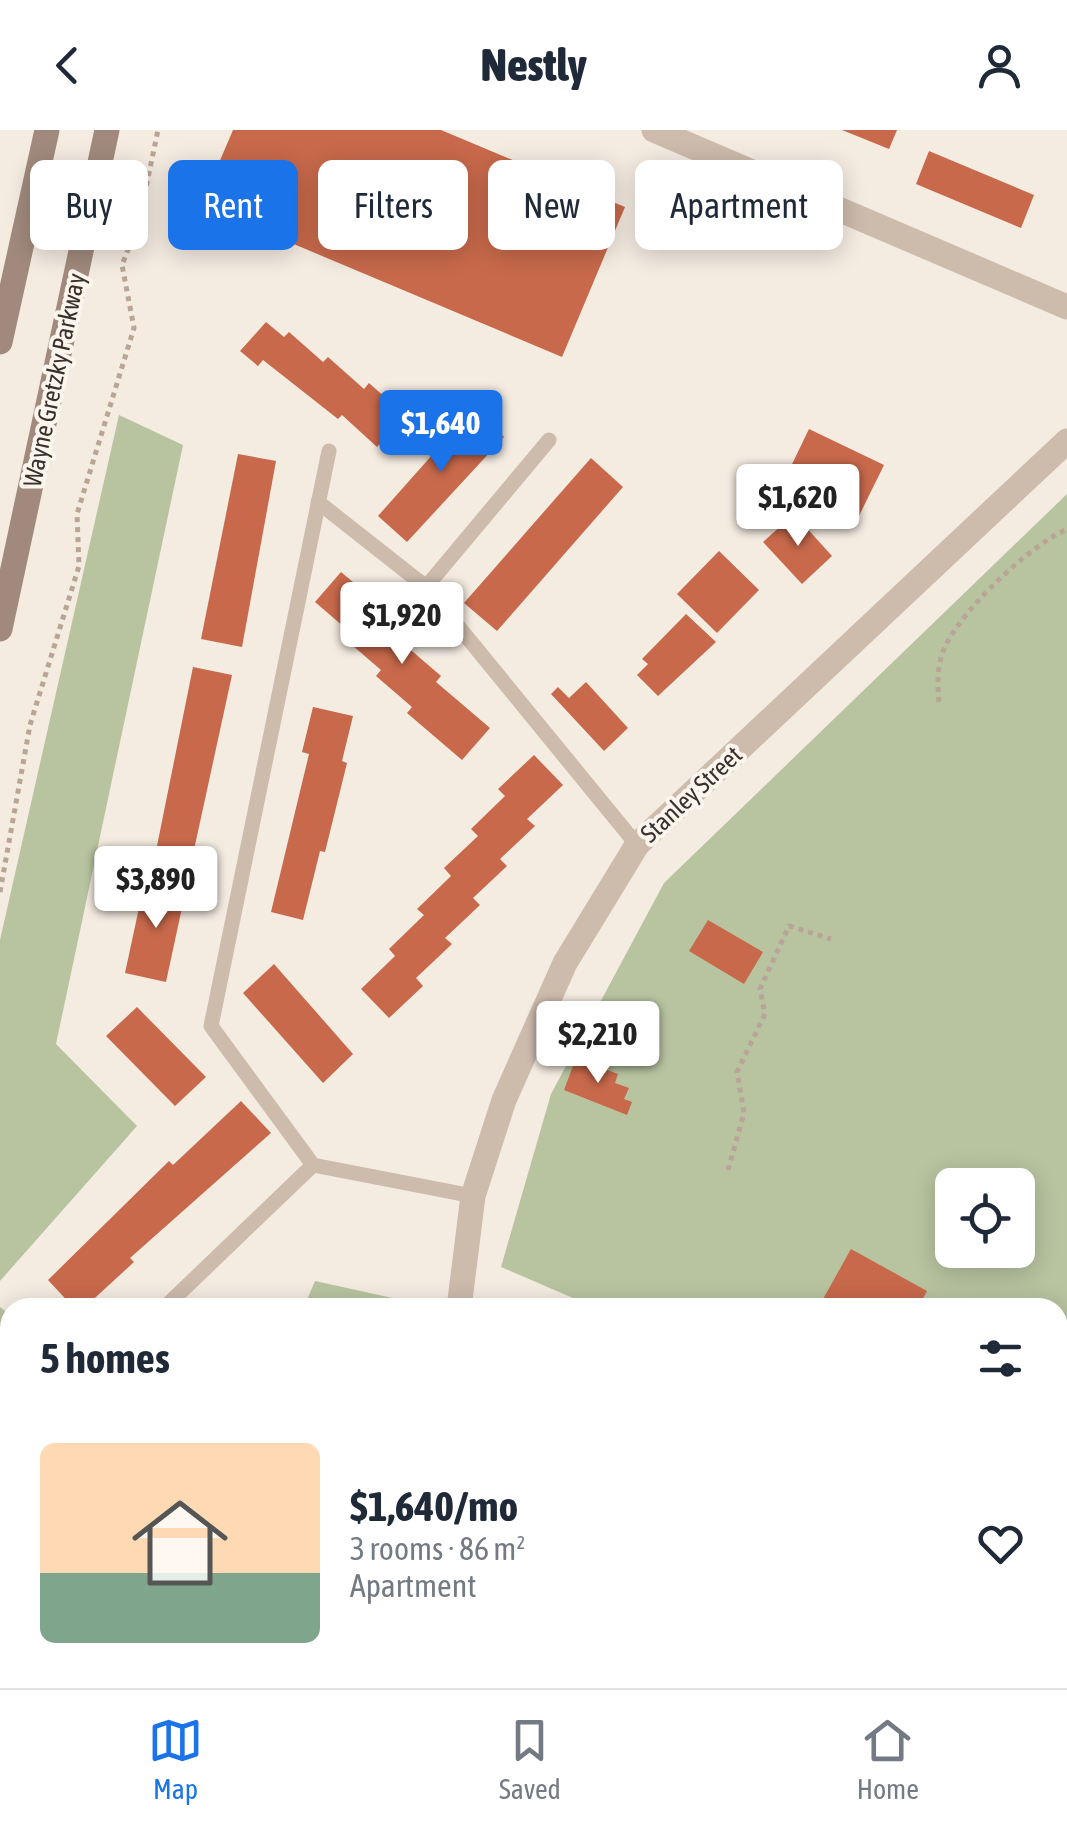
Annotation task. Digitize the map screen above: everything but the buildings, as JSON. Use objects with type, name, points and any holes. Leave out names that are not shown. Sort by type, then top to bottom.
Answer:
[{"type":"main road","points":[[0,342],[47,130]]},
{"type":"main road","name":"Wayne Gretzky Parkway","points":[[0,629],[107,130]]},
{"type":"street","points":[[654,130],[1067,307]]},
{"type":"street","name":"Stanley Street","points":[[460,1298],[474,1196],[504,1100],[565,962],[637,845],[1067,441]]},
{"type":"lane","points":[[426,587],[549,440]]},
{"type":"lane","points":[[329,451],[211,1026],[313,1166],[474,1196]]},
{"type":"lane","points":[[318,502],[426,587],[637,845]]},
{"type":"lane","points":[[174,1298],[313,1166]]},
{"type":"path","points":[[0,892],[30,725],[79,566],[77,514],[134,328],[122,266],[139,222],[158,130]]},
{"type":"path","points":[[939,702],[936,677],[948,642],[986,595],[1044,540],[1067,528]]},
{"type":"path","points":[[728,1170],[744,1113],[737,1072],[765,1014],[760,989],[790,926],[832,939]]},
{"type":"green space","points":[[119,415],[183,445],[56,1044],[137,1126],[0,1281],[0,940]]},
{"type":"green space","points":[[1067,494],[1067,1298],[573,1298],[501,1267],[551,1094],[664,883]]},
{"type":"green space","points":[[315,1281],[392,1298],[308,1298]]}]
